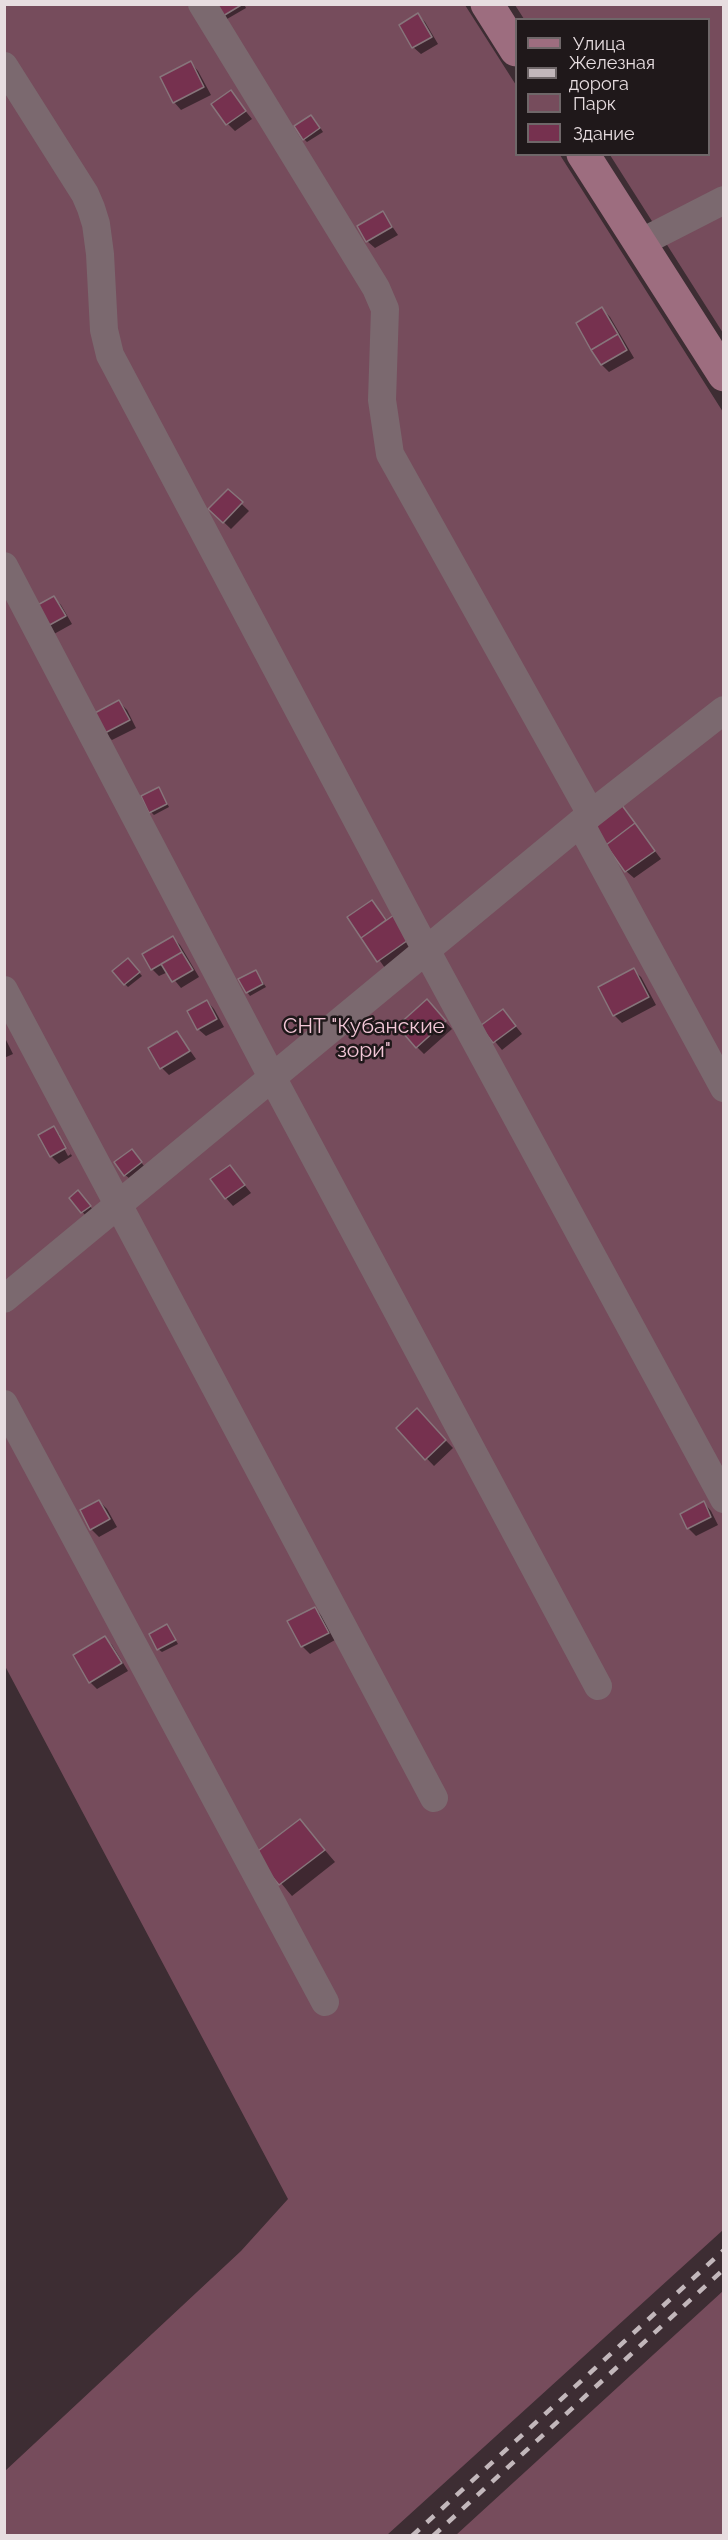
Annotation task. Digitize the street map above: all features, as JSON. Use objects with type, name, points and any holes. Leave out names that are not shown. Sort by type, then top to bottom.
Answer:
[{"type":"main road","points":[[487,4],[515,48]]},
{"type":"main road","points":[[584,156],[723,375]]},
{"type":"lane","points":[[202,4],[376,288],[385,309],[382,400],[390,454],[586,818],[723,1088]]},
{"type":"lane","points":[[4,66],[85,194],[91,208],[96,224],[100,254],[104,330],[110,355],[426,950],[723,1498]]},
{"type":"lane","points":[[639,243],[723,200]]},
{"type":"lane","points":[[4,566],[272,1077],[598,1686]]},
{"type":"lane","points":[[4,1299],[586,818],[723,710]]},
{"type":"lane","points":[[4,990],[434,1798]]},
{"type":"lane","points":[[4,1404],[325,2002]]},
{"type":"green space","name":"СНТ \"Кубанские зори\"","points":[[5,5],[465,5],[515,83],[515,156],[561,156],[723,412],[723,2230],[387,2535],[5,2536],[5,2471],[241,2251],[288,2199],[5,1666]]},
{"type":"green space","points":[[515,5],[723,5],[723,333],[611,156],[710,156],[710,18],[523,18]]},
{"type":"green space","points":[[723,2291],[723,2535],[456,2535]]},
{"type":"building","points":[[216,4],[243,4],[223,16]]},
{"type":"building","points":[[418,13],[432,37],[412,48],[399,25]]},
{"type":"building","points":[[191,61],[204,87],[173,103],[160,77]]},
{"type":"building","points":[[231,90],[246,111],[226,125],[211,104]]},
{"type":"building","points":[[311,115],[320,128],[303,140],[294,126]]},
{"type":"building","points":[[383,211],[392,227],[366,242],[357,226]]},
{"type":"building","points":[[602,307],[618,334],[591,350],[576,323]]},
{"type":"building","points":[[618,334],[627,350],[601,365],[591,350]]},
{"type":"building","points":[[228,489],[243,502],[223,523],[208,509]]},
{"type":"building","points":[[54,596],[66,616],[46,627],[34,607]]},
{"type":"building","points":[[119,700],[130,720],[103,734],[93,714]]},
{"type":"building","points":[[159,787],[167,804],[149,813],[141,796]]},
{"type":"building","points":[[621,804],[635,823],[606,845],[592,825]]},
{"type":"building","points":[[635,823],[655,851],[625,872],[606,845]]},
{"type":"building","points":[[372,900],[386,920],[361,938],[347,917]]},
{"type":"building","points":[[394,915],[411,938],[377,962],[361,938]]},
{"type":"building","points":[[173,936],[182,952],[151,970],[142,954]]},
{"type":"building","points":[[182,952],[193,970],[172,982],[161,964]]},
{"type":"building","points":[[128,958],[140,972],[124,985],[112,971]]},
{"type":"building","points":[[634,968],[649,997],[613,1016],[598,987]]},
{"type":"building","points":[[256,970],[263,984],[246,993],[238,979]]},
{"type":"building","points":[[427,999],[446,1021],[416,1048],[397,1026]]},
{"type":"building","points":[[207,1000],[217,1019],[197,1030],[187,1011]]},
{"type":"building","points":[[503,1009],[516,1026],[493,1043],[480,1026]]},
{"type":"building","points":[[177,1031],[190,1051],[160,1069],[148,1048]]},
{"type":"building","points":[[54,1126],[66,1148],[50,1157],[38,1135]]},
{"type":"building","points":[[132,1149],[142,1162],[124,1176],[114,1162]]},
{"type":"building","points":[[230,1165],[245,1185],[225,1199],[210,1179]]},
{"type":"building","points":[[78,1190],[91,1206],[81,1213],[69,1198]]},
{"type":"building","points":[[417,1408],[446,1440],[425,1460],[396,1428]]},
{"type":"building","points":[[99,1500],[110,1519],[90,1530],[80,1510]]},
{"type":"building","points":[[704,1501],[711,1517],[687,1529],[680,1514]]},
{"type":"building","points":[[315,1607],[329,1633],[301,1647],[287,1621]]},
{"type":"building","points":[[167,1624],[176,1640],[157,1650],[149,1634]]},
{"type":"building","points":[[105,1636],[122,1663],[89,1683],[73,1655]]},
{"type":"building","points":[[300,1819],[325,1850],[279,1885],[254,1854]]},
{"type":"railway","points":[[412,2536],[724,2250]]},
{"type":"railway","points":[[433,2536],[724,2269]]}]
